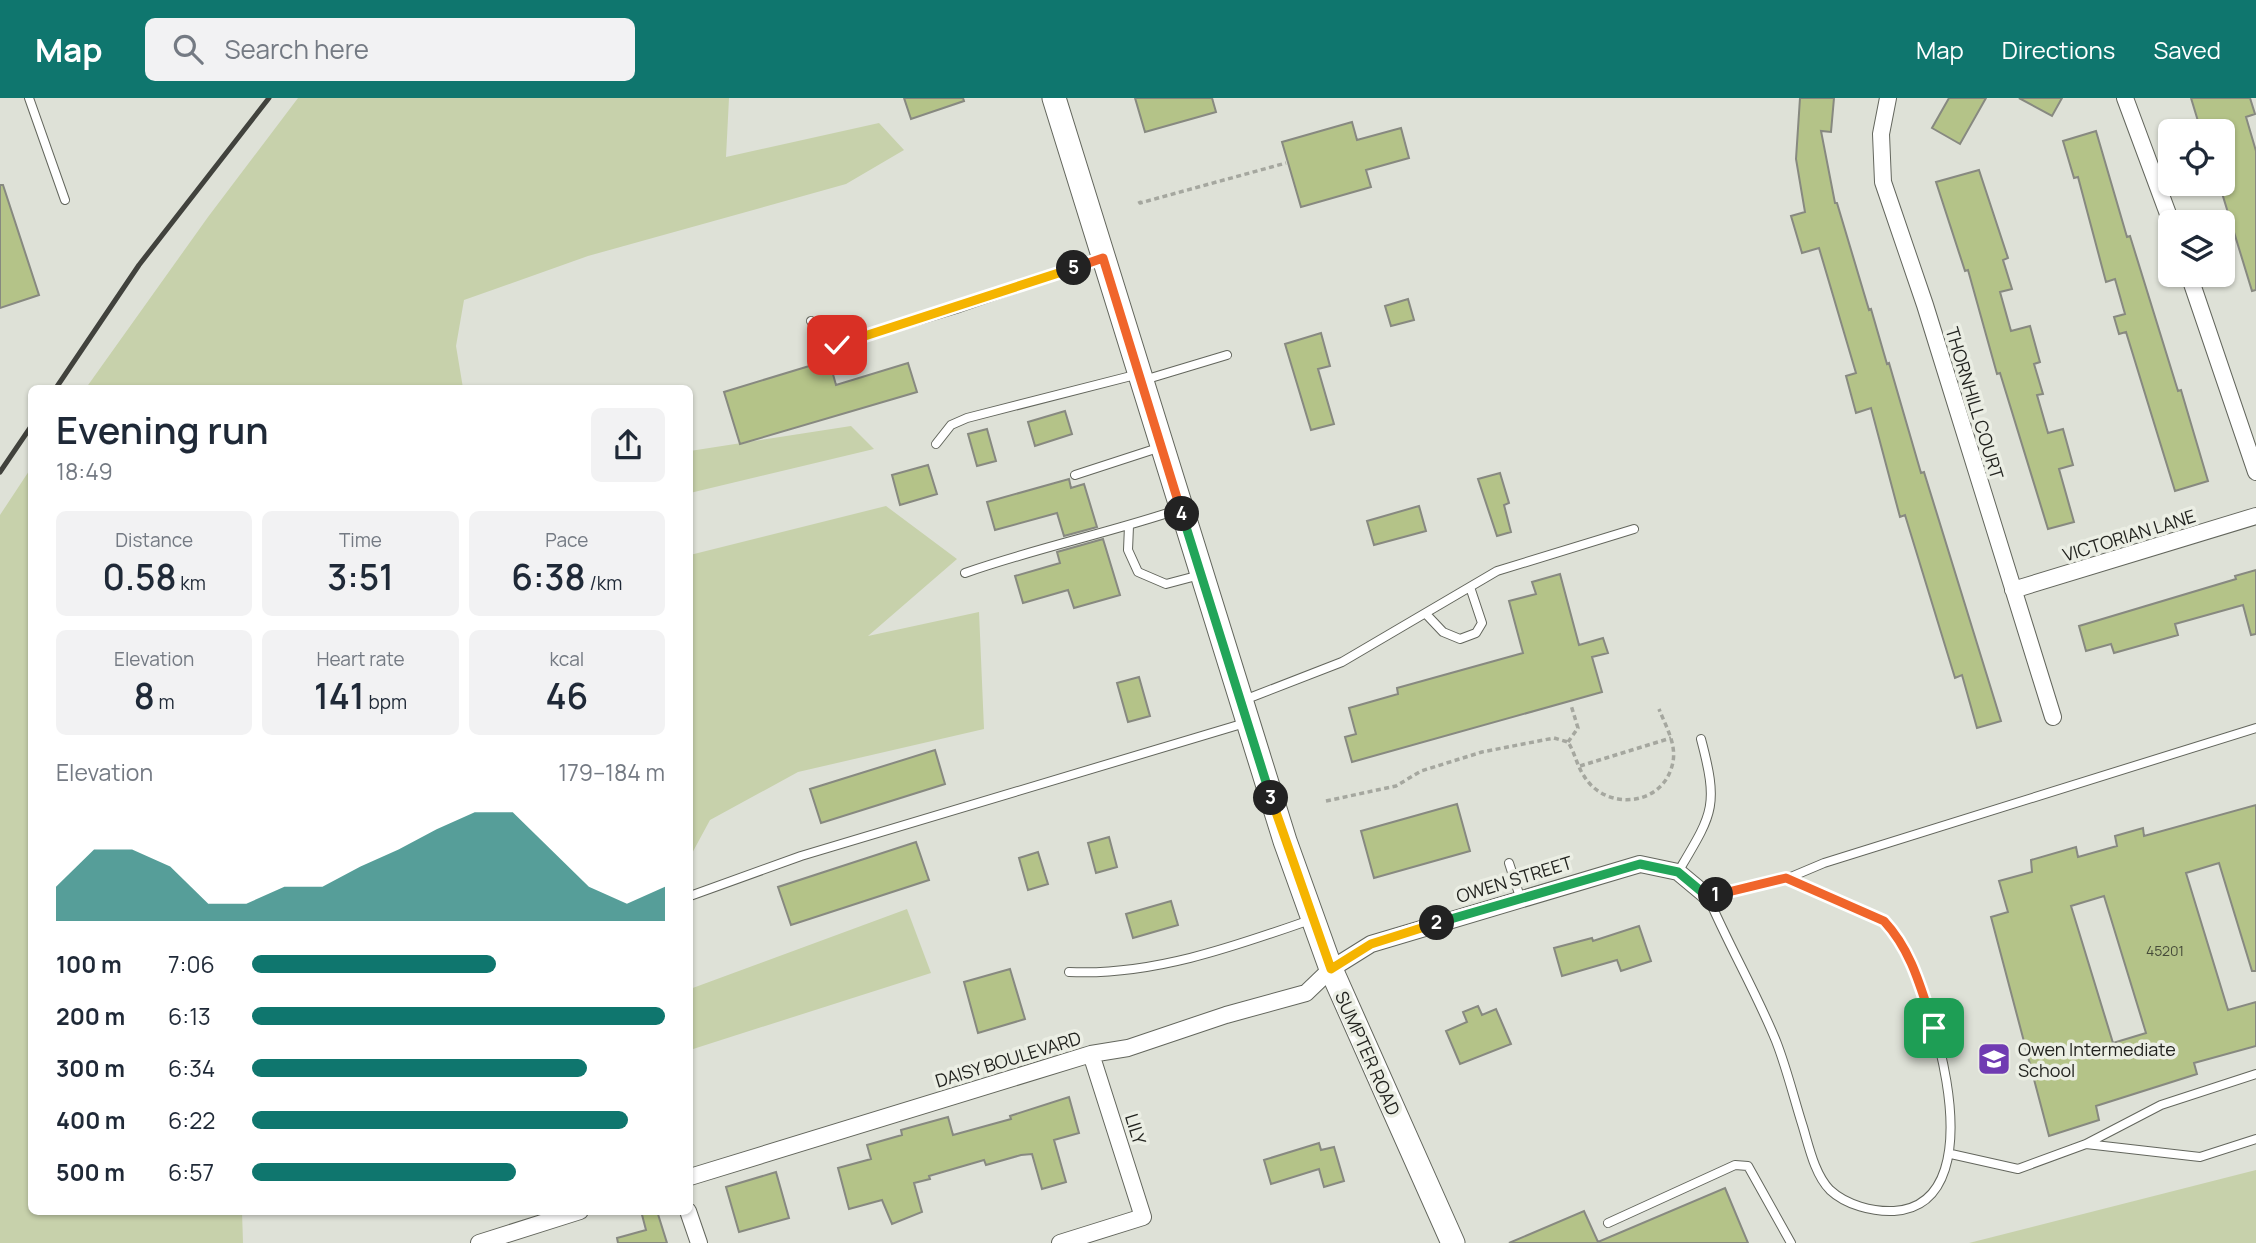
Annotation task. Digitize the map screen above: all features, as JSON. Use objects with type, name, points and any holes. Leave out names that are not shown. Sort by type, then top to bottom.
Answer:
[{"type":"street","name":"SUMPTER ROAD","points":[[1054,98],[1243,712],[1313,919],[1331,969],[1453,1243]]},
{"type":"street","name":"THORNHILL COURT","points":[[1888,98],[1881,134],[1883,181],[1925,305],[2053,717]]},
{"type":"street","points":[[2125,98],[2167,210]]},
{"type":"street","points":[[2193,287],[2256,472]]},
{"type":"street","name":"VICTORIAN LANE","points":[[2013,590],[2256,516]]},
{"type":"street","name":"OWEN STREET","points":[[1331,969],[1371,944],[1520,897],[1640,864],[1678,872],[1708,897]]},
{"type":"street","name":"DAISY BOULEVARD","points":[[693,1176],[1091,1054],[1128,1048],[1226,1015],[1306,993],[1331,969]]},
{"type":"street","name":"LILY","points":[[1060,1243],[1143,1217],[1091,1054]]},
{"type":"street","points":[[479,1243],[567,1215]]},
{"type":"street","points":[[689,1215],[699,1243]]},
{"type":"lane","points":[[29,98],[65,200]]},
{"type":"lane","points":[[811,321],[819,333],[837,345],[956,309],[1103,258]]},
{"type":"lane","points":[[936,444],[951,425],[967,418],[1227,355]]},
{"type":"lane","points":[[1075,475],[1161,447]]},
{"type":"lane","points":[[965,573],[1030,550],[1129,526],[1180,509]]},
{"type":"lane","points":[[1129,526],[1128,550],[1138,572],[1166,584],[1200,575]]},
{"type":"lane","points":[[693,895],[802,856],[1243,712],[1342,662],[1497,570],[1634,529]]},
{"type":"lane","points":[[1426,614],[1443,632],[1460,639],[1476,633],[1482,623],[1470,587]]},
{"type":"lane","points":[[1786,878],[1871,913],[1884,921],[1896,934],[1913,965],[1934,1028],[1951,1122],[1951,1154],[1943,1179],[1929,1196],[1913,1207],[1877,1211],[1847,1202],[1829,1189],[1811,1151],[1776,1042],[1708,897],[1786,878],[1824,863],[2256,728]]},
{"type":"lane","points":[[1678,872],[1712,807],[1709,772],[1701,740]]},
{"type":"lane","points":[[1509,863],[1520,897]]},
{"type":"lane","points":[[1069,972],[1106,974],[1141,968],[1231,946],[1313,919]]},
{"type":"lane","points":[[1951,1154],[2018,1170],[2086,1144],[2161,1105],[2256,1074]]},
{"type":"lane","points":[[2086,1144],[2200,1157],[2256,1139]]},
{"type":"lane","points":[[1608,1223],[1735,1165],[1748,1166],[1791,1243]]},
{"type":"path","points":[[1139,201],[1140,203],[1286,163]]},
{"type":"path","points":[[1568,742],[1578,728],[1572,705]]},
{"type":"path","points":[[1326,801],[1366,790],[1396,786],[1421,771],[1482,752],[1553,738],[1568,742],[1584,776],[1617,801],[1644,799],[1665,781],[1672,766],[1671,738],[1659,709]]},
{"type":"path","points":[[1580,766],[1671,738]]},
{"type":"green space","points":[[298,98],[729,98],[726,157],[879,123],[904,150],[846,184],[588,256],[464,300],[456,346],[462,385],[88,385],[208,217]]},
{"type":"green space","points":[[851,426],[874,449],[693,492],[693,451]]},
{"type":"green space","points":[[28,473],[28,1215],[242,1215],[243,1243],[0,1243],[0,515]]},
{"type":"green space","points":[[886,506],[957,559],[868,636],[979,612],[984,729],[798,772],[710,820],[693,851],[693,554]]},
{"type":"green space","points":[[907,909],[931,973],[693,1049],[693,988]]},
{"type":"green space","points":[[2256,1170],[2256,1243],[1969,1243]]},
{"type":"building","points":[[904,98],[963,98],[964,101],[911,119]]},
{"type":"building","points":[[1135,98],[1212,98],[1216,112],[1145,132]]},
{"type":"building","points":[[1800,98],[1834,98],[1831,132],[1821,131],[1835,203],[1887,364],[1889,363],[1921,473],[1924,472],[2001,721],[1977,728],[1962,675],[1955,678],[1905,515],[1900,517],[1871,408],[1856,413],[1846,376],[1856,373],[1819,248],[1802,253],[1791,216],[1805,212],[1796,159]]},
{"type":"building","points":[[1949,98],[1986,98],[1960,144],[1932,128]]},
{"type":"building","points":[[2019,98],[2062,98],[2052,116]]},
{"type":"building","points":[[2191,98],[2250,98],[2255,114],[2246,117],[2256,151],[2256,290],[2252,291],[2235,235],[2235,210],[2227,210],[2223,196],[2235,196],[2235,119],[2197,119]]},
{"type":"building","points":[[1352,122],[1357,140],[1401,128],[1409,158],[1366,170],[1371,187],[1301,207],[1282,142]]},
{"type":"building","points":[[2096,131],[2127,237],[2130,236],[2208,481],[2175,491],[2126,332],[2119,334],[2114,317],[2125,314],[2115,279],[2106,282],[2078,177],[2074,178],[2063,141]]},
{"type":"building","points":[[1979,170],[2008,258],[2003,260],[2012,289],[2000,292],[2011,331],[2030,326],[2040,362],[2034,364],[2043,394],[2037,395],[2048,433],[2063,429],[2073,465],[2059,469],[2074,522],[2048,529],[2000,373],[1997,374],[1968,270],[1965,271],[1936,182]]},
{"type":"building","points":[[0,185],[3,185],[39,295],[0,308]]},
{"type":"building","points":[[1408,299],[1414,320],[1391,326],[1385,306]]},
{"type":"building","points":[[1321,333],[1330,366],[1318,369],[1334,424],[1311,430],[1285,344]]},
{"type":"building","points":[[829,360],[836,385],[908,363],[917,392],[740,444],[724,392]]},
{"type":"building","points":[[1065,411],[1072,434],[1035,446],[1028,422]]},
{"type":"building","points":[[987,429],[996,461],[977,466],[968,434]]},
{"type":"building","points":[[928,465],[937,494],[900,505],[892,475]]},
{"type":"building","points":[[1500,473],[1509,503],[1504,505],[1511,532],[1497,536],[1478,479]]},
{"type":"building","points":[[1069,479],[1071,488],[1084,484],[1097,527],[1064,536],[1057,513],[995,530],[987,502]]},
{"type":"building","points":[[1419,506],[1426,531],[1374,545],[1367,521]]},
{"type":"building","points":[[1103,539],[1120,595],[1074,608],[1068,590],[1023,603],[1015,576],[1060,563],[1057,552]]},
{"type":"building","points":[[2256,570],[2256,634],[2251,635],[2243,605],[2175,624],[2178,635],[2114,653],[2111,644],[2086,651],[2079,626],[2236,579],[2235,576]]},
{"type":"building","points":[[1560,574],[1579,645],[1603,638],[1608,653],[1592,657],[1602,692],[1352,762],[1345,737],[1356,734],[1349,708],[1398,694],[1397,688],[1523,653],[1509,601],[1536,594],[1532,582]]},
{"type":"building","points":[[1139,677],[1150,716],[1128,722],[1117,683]]},
{"type":"building","points":[[935,750],[945,784],[821,823],[810,789]]},
{"type":"building","points":[[1457,804],[1470,851],[1374,878],[1361,831]]},
{"type":"building","points":[[2256,805],[2256,971],[2252,971],[2219,863],[2186,873],[2228,1010],[2256,1002],[2256,1046],[2194,1063],[2197,1074],[2096,1106],[2099,1120],[2049,1136],[1991,917],[2008,912],[1999,881],[2032,872],[2031,860],[2076,847],[2078,857],[2117,846],[2115,836],[2143,828],[2144,836]],"holes":[[[2104,896],[2146,1033],[2113,1043],[2071,906]]]},
{"type":"building","points":[[1109,837],[1117,867],[1096,873],[1088,843]]},
{"type":"building","points":[[916,842],[929,880],[791,925],[778,887]]},
{"type":"building","points":[[1038,852],[1048,884],[1028,890],[1019,858]]},
{"type":"building","points":[[1171,901],[1178,925],[1133,938],[1126,914]]},
{"type":"building","points":[[1639,926],[1651,961],[1621,971],[1617,960],[1562,976],[1554,948],[1592,938],[1593,941]]},
{"type":"building","points":[[1010,969],[1025,1019],[978,1033],[964,982]]},
{"type":"building","points":[[1478,1006],[1482,1015],[1496,1009],[1511,1044],[1460,1064],[1446,1031],[1467,1022],[1463,1012]]},
{"type":"building","points":[[1069,1097],[1079,1133],[1054,1140],[1066,1182],[1042,1189],[1032,1154],[1021,1155],[986,1165],[984,1160],[914,1183],[922,1212],[892,1224],[882,1200],[849,1209],[838,1168],[871,1159],[867,1145],[902,1135],[901,1130],[948,1117],[953,1135],[1011,1119],[1010,1116]]},
{"type":"building","points":[[1319,1143],[1321,1150],[1334,1147],[1344,1181],[1324,1187],[1319,1169],[1271,1184],[1264,1160]]},
{"type":"building","points":[[776,1172],[789,1218],[739,1232],[726,1187]]},
{"type":"building","points":[[1725,1188],[1748,1243],[1509,1243],[1584,1211],[1598,1242]]},
{"type":"building","points":[[642,1215],[658,1215],[667,1243],[618,1243],[617,1238],[646,1230]]},
{"type":"railway","points":[[58,385],[139,265],[269,98]]},
{"type":"railway","points":[[0,472],[28,431]]},
{"type":"place","name":"Owen Intermediate School","points":[[1994,1059]]},
{"type":"route","points":[[837,345],[956,309],[1103,258],[1239,702],[1331,969],[1371,944],[1583,878],[1640,864],[1678,872],[1708,897],[1786,878],[1844,901],[1884,921],[1896,934],[1913,965],[1934,1028]]}]
